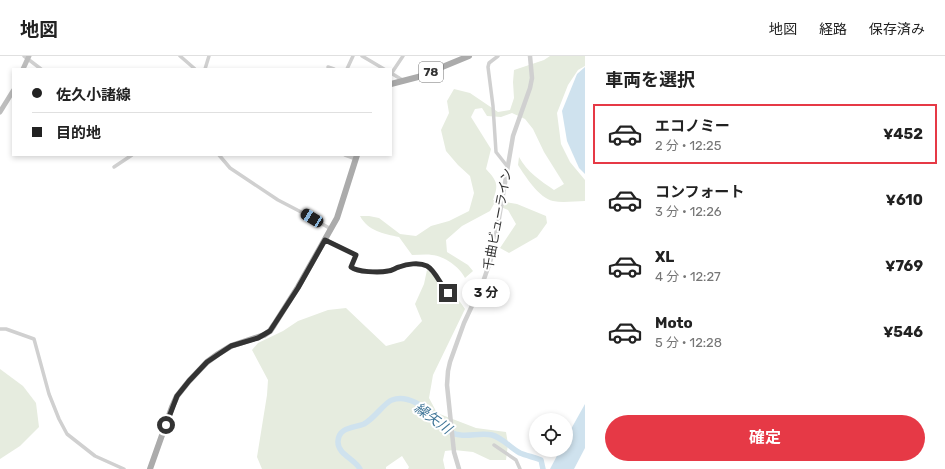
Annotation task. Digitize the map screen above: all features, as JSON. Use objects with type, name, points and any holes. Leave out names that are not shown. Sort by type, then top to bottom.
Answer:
[{"type":"main road","name":"78","points":[[392,84],[432,72],[469,56]]},
{"type":"main road","points":[[23,68],[27,57]]},
{"type":"main road","points":[[0,112],[12,93]]},
{"type":"main road","points":[[150,469],[172,407],[183,388],[207,362],[218,354],[231,346],[258,338],[270,331],[298,288],[342,208],[356,157]]},
{"type":"street","points":[[180,56],[194,68]]},
{"type":"street","points":[[205,68],[209,56]]},
{"type":"street","points":[[347,68],[352,56]]},
{"type":"street","points":[[362,56],[382,68]]},
{"type":"street","points":[[392,72],[403,56]]},
{"type":"street","points":[[498,56],[489,63],[488,68],[493,106],[496,152],[507,166]]},
{"type":"street","name":"千曲ビューライン","points":[[459,469],[454,452],[447,385],[450,362],[464,323],[488,271],[493,253],[513,136],[530,88],[532,78],[530,56]]},
{"type":"street","points":[[27,57],[40,68]]},
{"type":"street","points":[[392,74],[404,81]]},
{"type":"street","points":[[114,167],[130,156]]},
{"type":"street","points":[[220,156],[230,168],[278,200],[331,230]]},
{"type":"street","points":[[325,240],[356,255],[351,267],[359,271],[388,271],[412,264],[425,265],[433,272],[442,287],[448,293]]},
{"type":"street","points":[[0,329],[6,329],[34,339],[49,394],[67,434],[95,456],[124,469]]},
{"type":"street","points":[[494,445],[516,460],[520,469]]},
{"type":"shaded area","points":[[550,56],[585,56],[585,66],[578,70],[568,85],[557,113],[561,144],[570,162],[585,180],[585,201],[553,201],[543,196],[528,180],[518,165],[519,157],[530,172],[554,190],[564,184],[544,152],[533,129],[525,119],[512,113],[501,117],[487,116],[482,108],[475,109],[471,117],[491,149],[486,169],[496,183],[496,190],[493,200],[517,204],[546,216],[547,223],[537,237],[509,253],[500,248],[516,224],[508,210],[494,204],[490,211],[462,226],[446,240],[447,252],[468,265],[473,271],[465,278],[456,266],[442,257],[432,255],[412,255],[399,237],[377,231],[363,221],[360,216],[379,218],[400,234],[416,236],[431,226],[449,221],[469,211],[474,193],[470,176],[446,151],[441,130],[449,113],[447,101],[454,89],[470,93],[498,112],[510,110],[514,98],[514,70],[544,60]]},
{"type":"shaded area","points":[[427,270],[448,288],[465,309],[433,375],[429,398],[437,413],[476,428],[506,432],[508,444],[506,460],[490,460],[473,452],[454,450],[445,451],[443,460],[445,469],[408,469],[409,467],[402,456],[386,467],[386,469],[262,469],[257,457],[268,380],[252,350],[258,343],[283,331],[298,321],[328,310],[346,308],[386,346],[404,341],[422,321],[415,304],[424,284]]},
{"type":"shaded area","points":[[0,369],[23,386],[36,403],[39,427],[20,446],[0,459]]},
{"type":"water","points":[[585,67],[585,174],[579,168],[567,141],[562,111],[577,74]]},
{"type":"water","points":[[585,404],[585,448],[574,469],[550,469],[556,457],[573,457],[573,425]]},
{"type":"waterway","name":"繰矢川","points":[[360,469],[358,465],[343,453],[338,446],[339,436],[348,429],[364,424],[389,402],[398,399],[415,402],[431,413],[446,429],[455,434],[487,434],[496,436],[520,453],[541,460],[543,469]]},
{"type":"route","points":[[166,425],[177,396],[207,362],[231,346],[240,342],[258,338],[270,331],[298,288],[325,240],[356,255],[351,267],[355,270],[377,272],[388,271],[412,264],[425,265],[433,272],[442,287],[448,293]]}]
